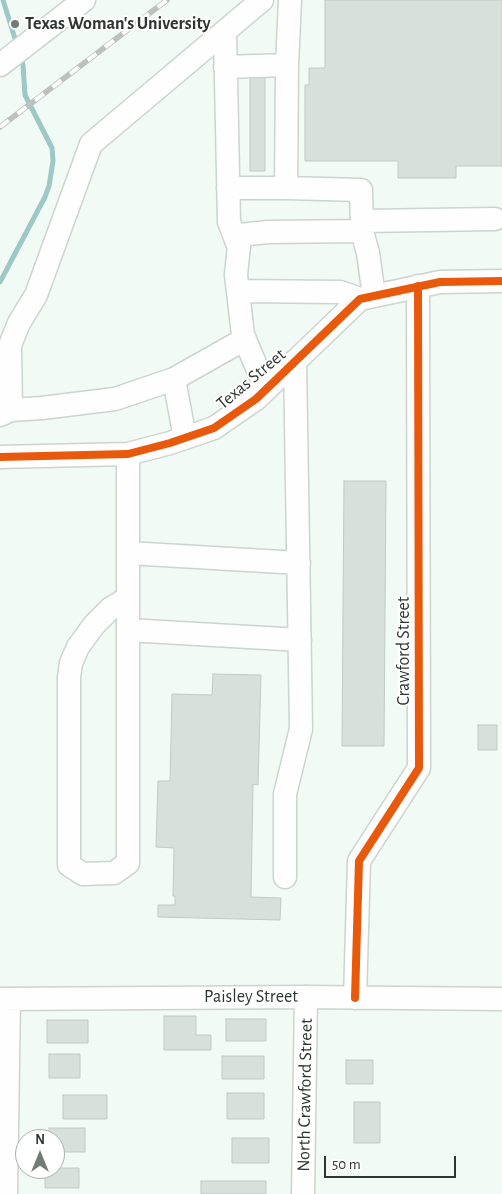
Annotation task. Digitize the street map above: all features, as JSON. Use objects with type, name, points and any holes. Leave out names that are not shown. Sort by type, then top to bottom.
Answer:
[{"type":"street","points":[[0,65],[84,0]]},
{"type":"street","points":[[245,339],[174,379],[115,398],[6,413],[10,345],[19,324],[36,295],[91,144],[262,0]]},
{"type":"street","points":[[286,188],[287,66],[290,0]]},
{"type":"street","points":[[225,31],[229,222],[239,248]]},
{"type":"street","points":[[225,67],[287,66]]},
{"type":"street","points":[[228,188],[361,190],[362,226],[368,253],[367,297]]},
{"type":"street","points":[[266,389],[243,335],[236,275],[240,235],[495,219]]},
{"type":"street","points":[[238,291],[340,292],[367,297],[440,282],[502,282]]},
{"type":"street","name":"Crawford Street","points":[[356,998],[359,861],[419,768],[418,286]]},
{"type":"street","name":"Texas Street","points":[[0,457],[128,454],[214,428],[256,399],[295,361],[367,297]]},
{"type":"street","points":[[285,877],[285,794],[302,729],[295,361]]},
{"type":"street","points":[[174,379],[185,438]]},
{"type":"street","points":[[128,454],[128,553],[128,598],[128,863],[114,873],[83,874],[69,865],[69,677],[71,663],[78,646],[94,625],[110,609],[128,598]]},
{"type":"street","points":[[128,553],[299,563]]},
{"type":"street","points":[[128,630],[300,640]]},
{"type":"street","name":"Paisley Street","points":[[5,999],[306,997],[502,999]]},
{"type":"street","name":"North Crawford Street","points":[[303,1194],[306,997]]},
{"type":"street","points":[[5,999],[6,1194]]},
{"type":"building","points":[[325,0],[502,0],[502,166],[456,166],[456,178],[398,178],[398,161],[305,161],[305,85],[309,85],[309,68],[325,68]]},
{"type":"building","points":[[250,73],[265,73],[265,171],[250,171]]},
{"type":"building","points":[[344,481],[386,481],[384,746],[342,746]]},
{"type":"building","points":[[213,674],[261,675],[258,785],[253,784],[251,897],[281,898],[280,920],[158,917],[158,905],[175,905],[175,896],[173,896],[174,848],[156,847],[158,781],[170,781],[172,694],[212,695]]},
{"type":"building","points":[[478,725],[497,725],[497,750],[478,750]]},
{"type":"building","points":[[164,1016],[196,1016],[196,1035],[211,1035],[211,1050],[164,1050]]},
{"type":"building","points":[[226,1019],[266,1019],[266,1041],[226,1041]]},
{"type":"building","points":[[47,1020],[88,1020],[88,1043],[47,1043]]},
{"type":"building","points":[[49,1054],[80,1054],[80,1078],[49,1078]]},
{"type":"building","points":[[222,1056],[264,1056],[264,1079],[222,1079]]},
{"type":"building","points":[[346,1060],[373,1060],[373,1084],[346,1084]]},
{"type":"building","points":[[227,1093],[264,1093],[264,1119],[227,1119]]},
{"type":"building","points":[[63,1095],[107,1095],[107,1119],[63,1119]]},
{"type":"building","points":[[354,1102],[380,1102],[380,1143],[354,1143]]},
{"type":"building","points":[[85,1128],[85,1152],[65,1152],[65,1129],[49,1129]]},
{"type":"building","points":[[232,1138],[269,1138],[269,1163],[232,1163]]},
{"type":"building","points":[[65,1168],[79,1168],[79,1188],[45,1188],[45,1179],[65,1179]]},
{"type":"building","points":[[201,1181],[266,1181],[266,1194],[201,1194]]},
{"type":"waterway","points":[[3,0],[17,45]]},
{"type":"waterway","points":[[0,282],[45,197],[49,186],[53,161],[52,148],[25,95],[21,58]]},
{"type":"railway","points":[[0,127],[167,0]]},
{"type":"cycle path","points":[[0,457],[128,454],[170,443],[214,428],[256,399],[360,299],[440,282],[502,281]]},
{"type":"cycle path","points":[[355,998],[359,861],[419,768],[418,286]]},
{"type":"place","name":"Texas Woman's University","points":[[15,24]]}]
